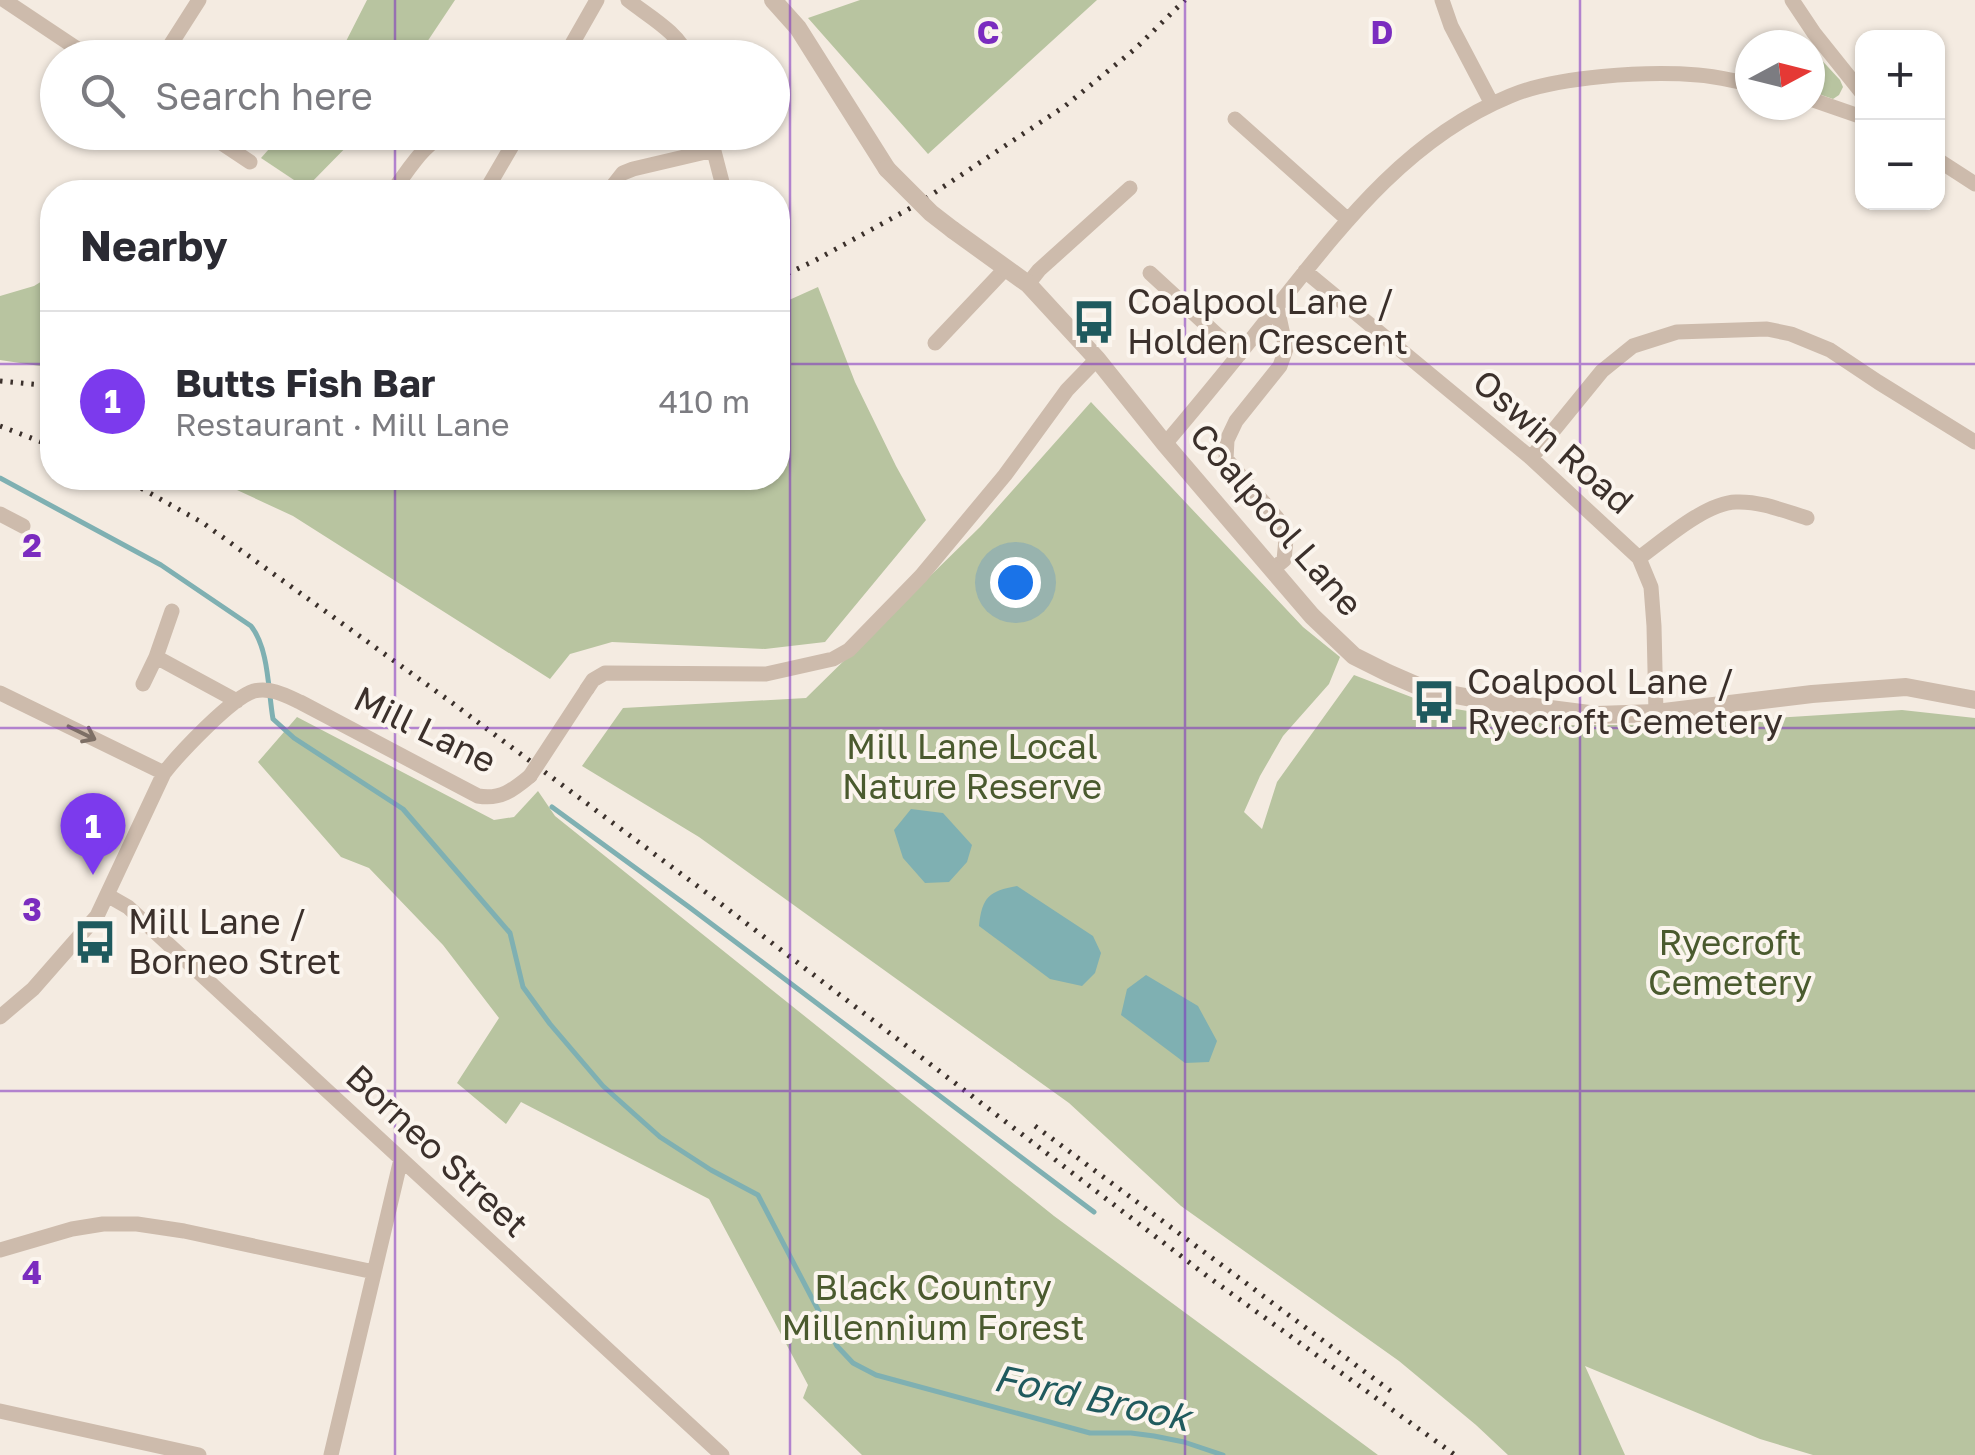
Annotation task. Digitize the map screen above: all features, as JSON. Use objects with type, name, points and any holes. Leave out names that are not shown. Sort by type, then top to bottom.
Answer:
[{"type":"street","points":[[4,0],[64,40]]},
{"type":"street","points":[[173,40],[199,0]]},
{"type":"street","points":[[574,40],[597,0]]},
{"type":"street","points":[[628,0],[678,40]]},
{"type":"street","name":"Coalpool Lane","points":[[773,0],[798,28],[887,169],[931,213],[1028,284],[1098,359],[1312,616],[1354,656],[1427,690],[1597,715],[1656,713],[1906,687],[1975,700]]},
{"type":"street","points":[[1442,0],[1451,26],[1492,104]]},
{"type":"street","points":[[1792,0],[1807,30]]},
{"type":"street","points":[[1825,53],[1855,85]]},
{"type":"street","points":[[1166,444],[1348,219],[1396,169],[1441,134],[1513,94],[1567,80],[1699,75],[1735,81]]},
{"type":"street","points":[[1825,104],[1855,115]]},
{"type":"street","points":[[1236,119],[1348,219]]},
{"type":"street","points":[[232,150],[250,162]]},
{"type":"street","points":[[401,180],[423,150]]},
{"type":"street","points":[[492,180],[510,150]]},
{"type":"street","points":[[618,180],[633,169],[714,150],[722,180]]},
{"type":"street","points":[[1945,165],[1975,184]]},
{"type":"street","points":[[1028,284],[1038,270],[1130,188]]},
{"type":"street","points":[[935,343],[1006,268]]},
{"type":"street","name":"Oswin Road","points":[[1305,271],[1532,458],[1639,558],[1651,587],[1656,713]]},
{"type":"street","points":[[1162,277],[1238,355]]},
{"type":"street","points":[[1272,570],[1284,560],[1286,540],[1277,518],[1226,459],[1227,440],[1236,421],[1280,366],[1286,350],[1277,307]]},
{"type":"street","points":[[1532,458],[1602,370],[1634,346],[1678,332],[1767,329],[1791,334],[1830,350],[1975,442]]},
{"type":"street","name":"Mill Lane","points":[[4,1007],[84,934],[97,916],[164,774],[194,741],[253,692],[276,691],[300,702],[478,796],[498,797],[511,792],[530,776],[594,680],[604,673],[766,674],[833,659],[849,650],[921,576],[1067,390],[1098,359]]},
{"type":"street","points":[[1639,558],[1723,503],[1764,504],[1807,518]]},
{"type":"street","points":[[0,514],[23,526]]},
{"type":"street","points":[[142,684],[172,611]]},
{"type":"street","points":[[156,657],[238,701]]},
{"type":"street","points":[[0,693],[164,774]]},
{"type":"street","name":"Borneo Street","points":[[107,895],[128,907],[722,1455]]},
{"type":"street","points":[[331,1455],[402,1159]]},
{"type":"street","points":[[0,1250],[72,1229],[137,1224],[374,1272]]},
{"type":"street","points":[[0,1411],[199,1455]]},
{"type":"green space","points":[[367,0],[455,0],[428,40],[347,40]]},
{"type":"green space","points":[[860,0],[1097,0],[928,154],[808,18]]},
{"type":"green space","points":[[1825,64],[1843,87],[1833,99],[1825,96]]},
{"type":"green space","points":[[268,150],[343,150],[314,180],[294,180],[261,158]]},
{"type":"green space","points":[[40,282],[40,366],[0,360],[0,296]]},
{"type":"green space","name":"Mill Lane Local Nature Reserve","points":[[818,287],[855,382],[926,520],[825,642],[765,649],[612,642],[570,654],[550,679],[293,516],[237,490],[790,490],[790,300]]},
{"type":"green space","name":"Ryecroft Cemetery","points":[[1091,402],[1303,627],[1340,657],[1329,684],[1283,736],[1260,776],[1244,812],[1262,829],[1277,782],[1354,675],[1432,705],[1552,725],[1659,725],[1902,710],[1975,718],[1975,1455],[1813,1455],[1760,1439],[1585,1366],[1625,1455],[1508,1455],[1399,1361],[1181,1206],[1069,1103],[699,837],[582,766],[623,708],[806,698],[980,527]]},
{"type":"green space","name":"Black Country Millennium Forest","points":[[297,717],[494,820],[514,817],[538,791],[555,816],[1054,1216],[1378,1455],[862,1455],[803,1398],[808,1385],[709,1199],[521,1102],[506,1124],[457,1083],[499,1018],[443,945],[369,868],[341,857],[258,762]]},
{"type":"water","points":[[911,809],[943,813],[972,845],[967,862],[949,882],[925,883],[903,858],[894,830]]},
{"type":"water","points":[[1017,886],[1093,936],[1101,953],[1095,973],[1082,986],[1050,979],[979,926],[982,908],[989,897]]},
{"type":"water","points":[[1146,975],[1198,1006],[1217,1041],[1209,1062],[1185,1063],[1121,1015],[1127,989]]},
{"type":"waterway","name":"Ford Brook","points":[[0,478],[161,565],[251,626],[265,658],[273,719],[294,738],[403,809],[510,933],[523,987],[603,1086],[660,1137],[758,1195],[837,1346],[853,1363],[876,1375],[1090,1433],[1154,1436],[1223,1455]]},
{"type":"waterway","points":[[552,807],[1094,1212]]},
{"type":"railway","points":[[790,272],[916,205],[1065,106],[1135,49],[1185,0]]},
{"type":"railway","points":[[0,381],[40,385]]},
{"type":"railway","points":[[0,426],[40,441]]},
{"type":"railway","points":[[144,490],[203,523],[451,702],[1207,1276],[1455,1455]]},
{"type":"railway","points":[[1035,1126],[1392,1392]]},
{"type":"place","name":"Coalpool Lane / Holden Crescent","points":[[1094,322]]},
{"type":"place","name":"Coalpool Lane / Ryecroft Cemetery","points":[[1434,702]]},
{"type":"place","name":"Butts Fish Bar","points":[[93,875]]},
{"type":"place","name":"Mill Lane / Borneo Stret","points":[[95,942]]}]
